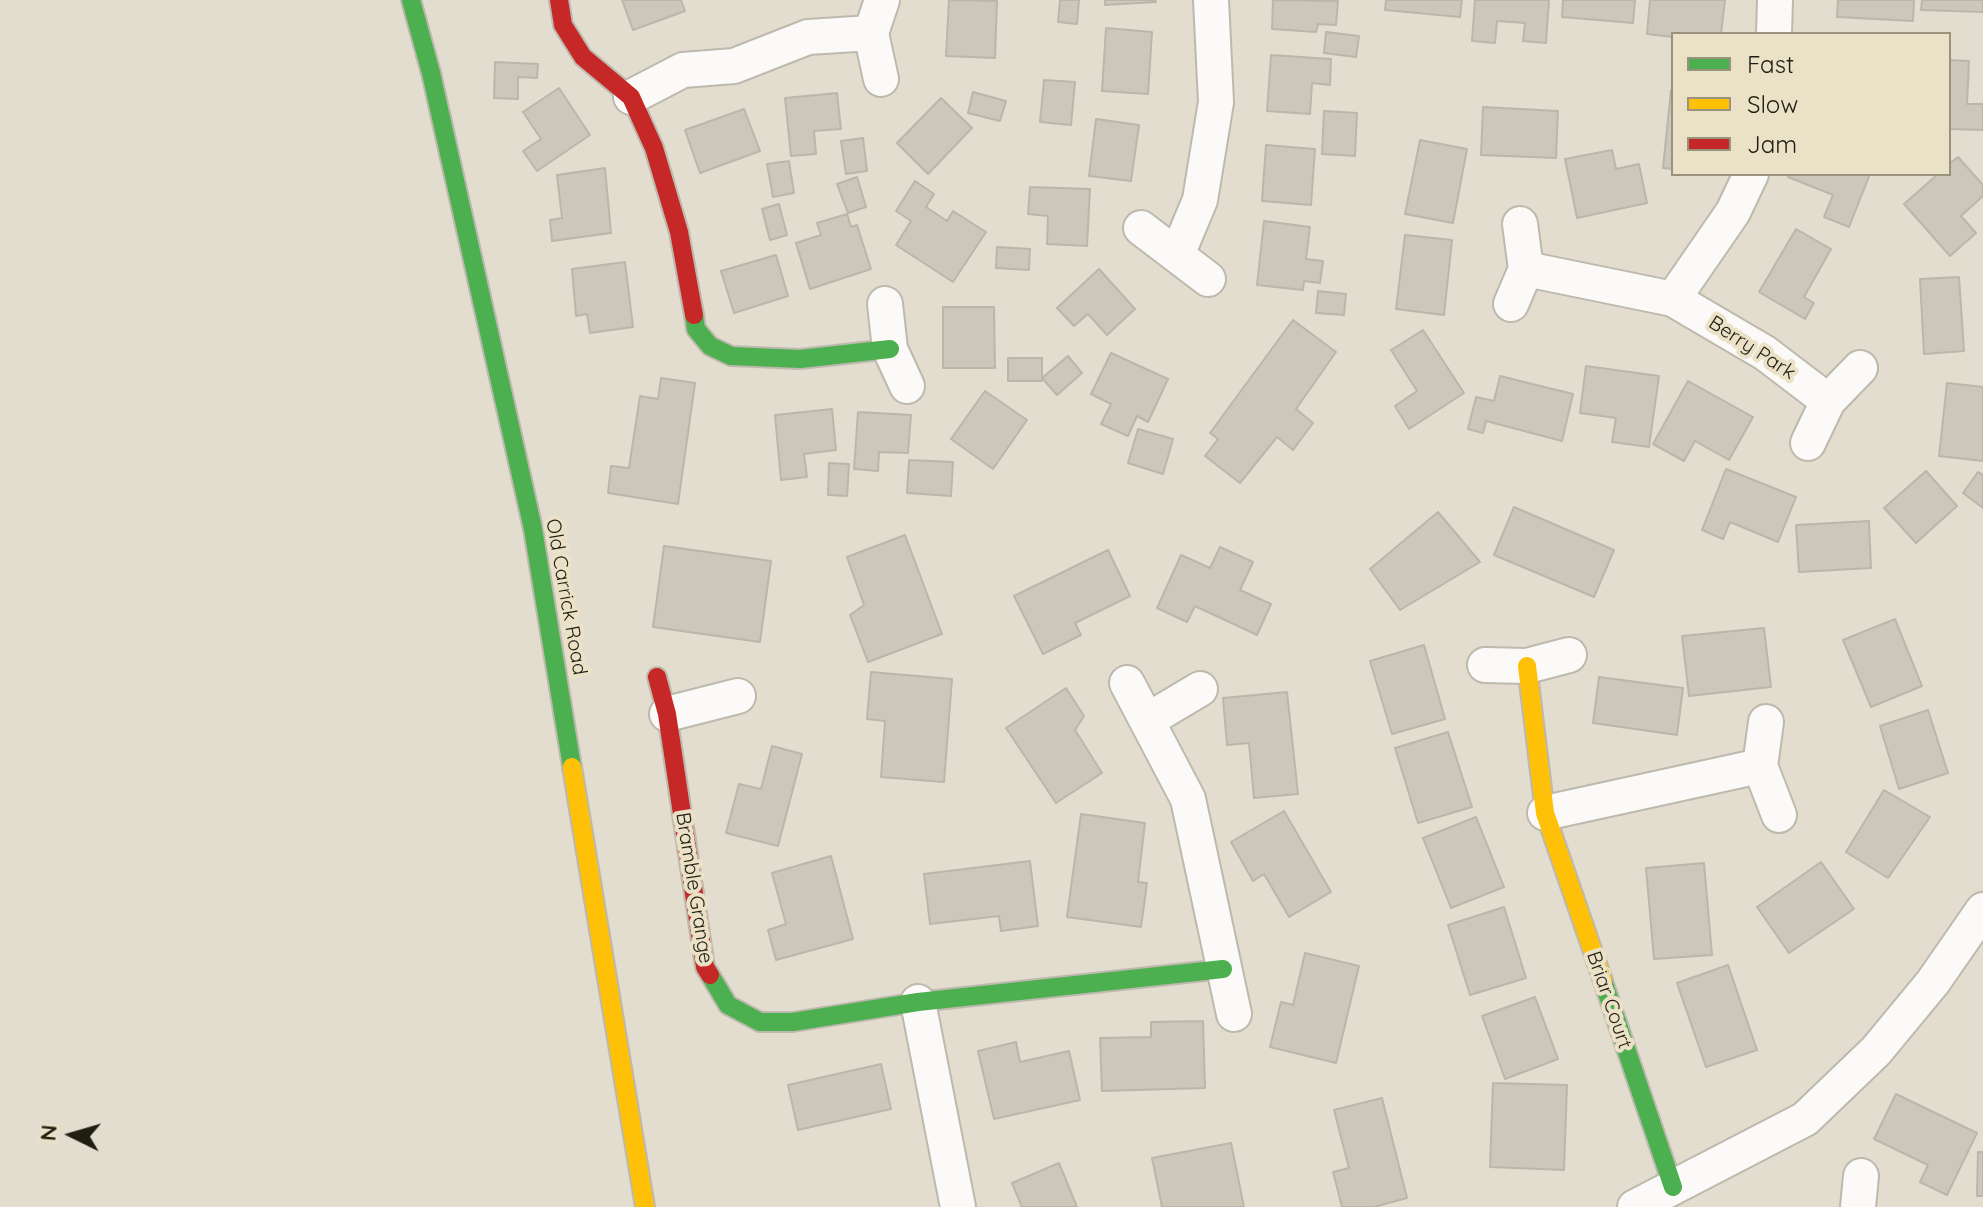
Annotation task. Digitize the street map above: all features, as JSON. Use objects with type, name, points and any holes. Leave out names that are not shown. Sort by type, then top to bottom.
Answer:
[{"type":"street","name":"Old Carrick Road","points":[[411,0],[431,73],[533,529],[645,1207]]},
{"type":"street","points":[[559,0],[563,25],[583,57],[631,97],[654,148],[679,232],[696,329],[710,346],[731,356],[800,359],[890,349]]},
{"type":"street","points":[[881,79],[871,33],[882,0]]},
{"type":"street","points":[[1177,255],[1200,200],[1216,102],[1211,0]]},
{"type":"street","points":[[1774,32],[1775,0]]},
{"type":"street","points":[[631,97],[683,70],[734,66],[808,37],[871,33]]},
{"type":"street","points":[[1673,299],[1733,212],[1750,176]]},
{"type":"street","points":[[1511,304],[1526,269],[1520,224]]},
{"type":"street","points":[[1141,228],[1208,279]]},
{"type":"street","name":"Berry Park","points":[[1526,269],[1673,299],[1765,353],[1828,401]]},
{"type":"street","points":[[885,304],[890,349],[907,386]]},
{"type":"street","points":[[1808,443],[1828,401],[1860,368]]},
{"type":"street","points":[[1485,665],[1527,666],[1569,655]]},
{"type":"street","name":"Briar Court","points":[[1527,666],[1545,813],[1673,1187]]},
{"type":"street","name":"Bramble Grange","points":[[657,677],[667,714],[705,967],[728,1005],[760,1022],[793,1022],[918,1002],[1223,969]]},
{"type":"street","points":[[1127,683],[1188,799],[1234,1014]]},
{"type":"street","points":[[1148,720],[1200,689]]},
{"type":"street","points":[[667,714],[738,696]]},
{"type":"street","points":[[1766,722],[1760,766],[1779,815]]},
{"type":"street","points":[[1545,813],[1760,766]]},
{"type":"street","points":[[1635,1207],[1805,1119],[1876,1051],[1933,982],[1983,910]]},
{"type":"street","points":[[918,1002],[958,1207]]},
{"type":"building","points":[[622,0],[681,0],[685,11],[633,30]]},
{"type":"building","points":[[949,0],[997,1],[995,58],[946,56]]},
{"type":"building","points":[[1060,0],[1079,0],[1077,24],[1058,22]]},
{"type":"building","points":[[1105,0],[1155,0],[1156,2],[1105,5]]},
{"type":"building","points":[[1273,0],[1338,1],[1336,25],[1318,24],[1316,32],[1272,29]]},
{"type":"building","points":[[1386,0],[1462,0],[1460,17],[1385,10]]},
{"type":"building","points":[[1475,0],[1549,0],[1546,43],[1523,41],[1525,23],[1497,21],[1495,43],[1472,41]]},
{"type":"building","points":[[1563,0],[1635,0],[1633,23],[1562,17]]},
{"type":"building","points":[[1650,0],[1725,0],[1721,32],[1671,32],[1671,37],[1647,34]]},
{"type":"building","points":[[1838,0],[1914,0],[1913,21],[1837,17]]},
{"type":"building","points":[[1922,0],[1983,0],[1983,12],[1921,10]]},
{"type":"building","points":[[1106,28],[1152,32],[1148,94],[1102,91]]},
{"type":"building","points":[[1326,32],[1359,36],[1356,57],[1324,53]]},
{"type":"building","points":[[1271,55],[1331,59],[1330,85],[1312,83],[1310,114],[1267,111]]},
{"type":"building","points":[[1951,60],[1969,61],[1967,104],[1983,104],[1983,130],[1951,129]]},
{"type":"building","points":[[495,62],[538,64],[537,78],[518,77],[518,99],[494,98]]},
{"type":"building","points":[[1044,80],[1075,82],[1071,125],[1040,122]]},
{"type":"building","points":[[559,88],[590,135],[537,171],[523,151],[541,139],[523,112]]},
{"type":"building","points":[[1671,90],[1671,169],[1663,168]]},
{"type":"building","points":[[973,92],[1006,101],[1000,121],[968,113]]},
{"type":"building","points":[[837,93],[841,129],[814,131],[816,154],[791,156],[785,98]]},
{"type":"building","points":[[941,98],[972,128],[928,174],[897,143]]},
{"type":"building","points":[[1483,107],[1558,111],[1556,158],[1481,155]]},
{"type":"building","points":[[744,109],[760,151],[700,173],[685,130]]},
{"type":"building","points":[[1324,111],[1357,113],[1355,156],[1322,154]]},
{"type":"building","points":[[1096,119],[1139,125],[1131,181],[1089,176]]},
{"type":"building","points":[[863,138],[867,171],[846,174],[841,141]]},
{"type":"building","points":[[1420,140],[1467,149],[1453,223],[1405,214]]},
{"type":"building","points":[[1266,145],[1315,149],[1311,205],[1262,201]]},
{"type":"building","points":[[1612,150],[1616,169],[1639,164],[1647,203],[1577,218],[1565,159]]},
{"type":"building","points":[[1958,157],[1983,185],[1983,196],[1961,216],[1976,233],[1950,256],[1904,204],[1936,176],[1951,176],[1951,162]]},
{"type":"building","points":[[789,161],[794,193],[773,197],[767,164]]},
{"type":"building","points":[[605,168],[611,233],[552,241],[550,220],[562,218],[557,175]]},
{"type":"building","points":[[1869,176],[1849,227],[1824,217],[1833,195],[1788,177]]},
{"type":"building","points":[[857,177],[866,207],[848,213],[837,184]]},
{"type":"building","points":[[915,181],[934,194],[926,207],[947,221],[953,211],[986,232],[953,282],[896,245],[911,221],[896,211]]},
{"type":"building","points":[[1030,187],[1090,189],[1087,246],[1047,244],[1048,216],[1028,214]]},
{"type":"building","points":[[779,204],[787,235],[770,240],[762,209]]},
{"type":"building","points":[[847,214],[851,227],[857,225],[871,269],[810,289],[796,243],[821,235],[817,223]]},
{"type":"building","points":[[1264,221],[1310,227],[1306,259],[1323,261],[1320,283],[1304,281],[1303,290],[1257,285]]},
{"type":"building","points":[[1796,229],[1831,249],[1804,297],[1814,303],[1805,319],[1759,292]]},
{"type":"building","points":[[1405,235],[1452,240],[1444,315],[1396,309]]},
{"type":"building","points":[[997,247],[1030,249],[1029,270],[996,268]]},
{"type":"building","points":[[776,255],[788,296],[734,313],[721,271]]},
{"type":"building","points":[[625,262],[633,327],[590,333],[587,314],[576,316],[572,269]]},
{"type":"building","points":[[1099,269],[1135,309],[1107,335],[1088,314],[1074,326],[1057,308]]},
{"type":"building","points":[[1959,277],[1964,351],[1924,354],[1920,279]]},
{"type":"building","points":[[1318,291],[1346,294],[1344,315],[1316,313]]},
{"type":"building","points":[[943,307],[994,307],[995,368],[943,368]]},
{"type":"building","points":[[1293,320],[1336,352],[1296,409],[1313,423],[1293,450],[1277,437],[1240,483],[1205,456],[1218,439],[1210,433]]},
{"type":"building","points":[[1423,330],[1464,393],[1409,429],[1395,406],[1417,391],[1391,350]]},
{"type":"building","points":[[1111,353],[1168,379],[1148,422],[1137,416],[1128,436],[1101,424],[1111,404],[1091,394]]},
{"type":"building","points":[[1068,356],[1082,373],[1057,395],[1042,378]]},
{"type":"building","points":[[1008,358],[1042,358],[1042,381],[1008,381]]},
{"type":"building","points":[[1586,366],[1659,376],[1649,447],[1612,442],[1616,418],[1580,413]]},
{"type":"building","points":[[1500,376],[1573,394],[1562,441],[1486,421],[1483,433],[1468,429],[1476,397],[1494,401]]},
{"type":"building","points":[[661,378],[695,383],[678,504],[608,493],[611,466],[629,468],[640,396],[658,399]]},
{"type":"building","points":[[1688,381],[1753,417],[1729,460],[1695,441],[1684,461],[1653,444]]},
{"type":"building","points":[[1947,383],[1983,387],[1983,461],[1939,456]]},
{"type":"building","points":[[985,391],[1027,420],[993,469],[951,439]]},
{"type":"building","points":[[832,409],[836,450],[804,454],[807,477],[781,480],[775,415]]},
{"type":"building","points":[[858,412],[911,415],[908,453],[879,452],[878,471],[854,469]]},
{"type":"building","points":[[1138,429],[1173,439],[1163,474],[1128,463]]},
{"type":"building","points":[[909,460],[953,462],[951,496],[907,493]]},
{"type":"building","points":[[829,463],[849,464],[847,496],[828,495]]},
{"type":"building","points":[[1726,469],[1796,497],[1778,542],[1730,522],[1723,539],[1702,530]]},
{"type":"building","points":[[1926,471],[1957,506],[1916,543],[1884,508]]},
{"type":"building","points":[[1978,472],[1983,475],[1983,508],[1963,493]]},
{"type":"building","points":[[1514,507],[1614,550],[1594,597],[1494,555]]},
{"type":"building","points":[[1438,512],[1480,562],[1400,610],[1370,569]]},
{"type":"building","points":[[1869,521],[1871,568],[1799,572],[1796,525]]},
{"type":"building","points":[[905,535],[942,634],[868,662],[850,615],[864,605],[847,557]]},
{"type":"building","points":[[664,546],[771,561],[760,642],[653,627]]},
{"type":"building","points":[[1220,547],[1253,562],[1240,590],[1271,604],[1257,635],[1195,606],[1187,622],[1157,608],[1181,555],[1210,568]]},
{"type":"building","points":[[1108,550],[1130,596],[1075,623],[1081,635],[1043,654],[1014,596]]},
{"type":"building","points":[[1895,619],[1922,686],[1871,707],[1843,640]]},
{"type":"building","points":[[1764,628],[1771,687],[1689,696],[1682,636]]},
{"type":"building","points":[[1424,645],[1445,719],[1392,734],[1370,661]]},
{"type":"building","points":[[871,672],[952,679],[944,782],[881,777],[885,721],[867,719]]},
{"type":"building","points":[[1599,677],[1683,688],[1677,735],[1593,723]]},
{"type":"building","points":[[1066,688],[1084,716],[1075,730],[1102,773],[1056,803],[1006,728]]},
{"type":"building","points":[[1287,692],[1298,794],[1254,798],[1249,743],[1227,745],[1223,698]]},
{"type":"building","points":[[1928,710],[1948,773],[1899,789],[1880,726]]},
{"type":"building","points":[[1448,732],[1472,807],[1418,823],[1395,748]]},
{"type":"building","points":[[772,746],[802,754],[778,846],[726,833],[739,784],[761,789]]},
{"type":"building","points":[[1884,790],[1930,817],[1888,878],[1846,852]]},
{"type":"building","points":[[1284,811],[1331,892],[1289,917],[1264,874],[1253,881],[1231,842]]},
{"type":"building","points":[[1081,814],[1145,823],[1138,882],[1147,883],[1141,927],[1067,917]]},
{"type":"building","points":[[1476,817],[1504,887],[1451,908],[1423,838]]},
{"type":"building","points":[[831,856],[853,939],[776,960],[768,930],[786,924],[772,873]]},
{"type":"building","points":[[1030,861],[1038,926],[1001,931],[999,916],[930,924],[924,874]]},
{"type":"building","points":[[1821,862],[1854,909],[1789,953],[1757,907]]},
{"type":"building","points":[[1704,863],[1712,955],[1654,959],[1646,868]]},
{"type":"building","points":[[1504,907],[1526,978],[1470,995],[1448,925]]},
{"type":"building","points":[[1305,953],[1359,966],[1336,1063],[1270,1047],[1281,1002],[1293,1005]]},
{"type":"building","points":[[1728,965],[1757,1050],[1706,1067],[1677,983]]},
{"type":"building","points":[[1535,997],[1558,1059],[1505,1079],[1482,1016]]},
{"type":"building","points":[[1203,1021],[1205,1088],[1102,1091],[1100,1038],[1151,1037],[1151,1022]]},
{"type":"building","points":[[1016,1042],[1020,1062],[1069,1051],[1080,1100],[994,1119],[978,1051]]},
{"type":"building","points":[[881,1064],[891,1109],[798,1130],[788,1085]]},
{"type":"building","points":[[1493,1083],[1567,1085],[1564,1170],[1490,1167]]},
{"type":"building","points":[[1896,1094],[1977,1133],[1947,1195],[1920,1182],[1928,1165],[1874,1139]]},
{"type":"building","points":[[1382,1098],[1407,1198],[1374,1207],[1342,1207],[1333,1172],[1349,1168],[1334,1110]]},
{"type":"building","points":[[1231,1143],[1244,1207],[1162,1207],[1152,1158]]},
{"type":"building","points":[[1978,1152],[1983,1152],[1983,1196],[1977,1196]]},
{"type":"building","points":[[1059,1163],[1077,1207],[1022,1207],[1012,1183]]},
{"type":"traffic: fast","points":[[411,0],[431,73],[533,529],[572,767]]},
{"type":"traffic: fast","points":[[694,315],[696,329],[710,346],[731,356],[800,359],[890,349]]},
{"type":"traffic: fast","points":[[710,975],[728,1005],[760,1022],[793,1022],[918,1002],[1223,969]]},
{"type":"traffic: fast","points":[[1603,981],[1673,1187]]},
{"type":"traffic: slow","points":[[1527,666],[1545,813],[1603,981]]},
{"type":"traffic: slow","points":[[572,767],[645,1207]]},
{"type":"traffic: jam","points":[[559,0],[563,25],[583,57],[631,97],[654,148],[679,232],[694,315]]},
{"type":"traffic: jam","points":[[657,677],[667,714],[705,967],[710,975]]}]
